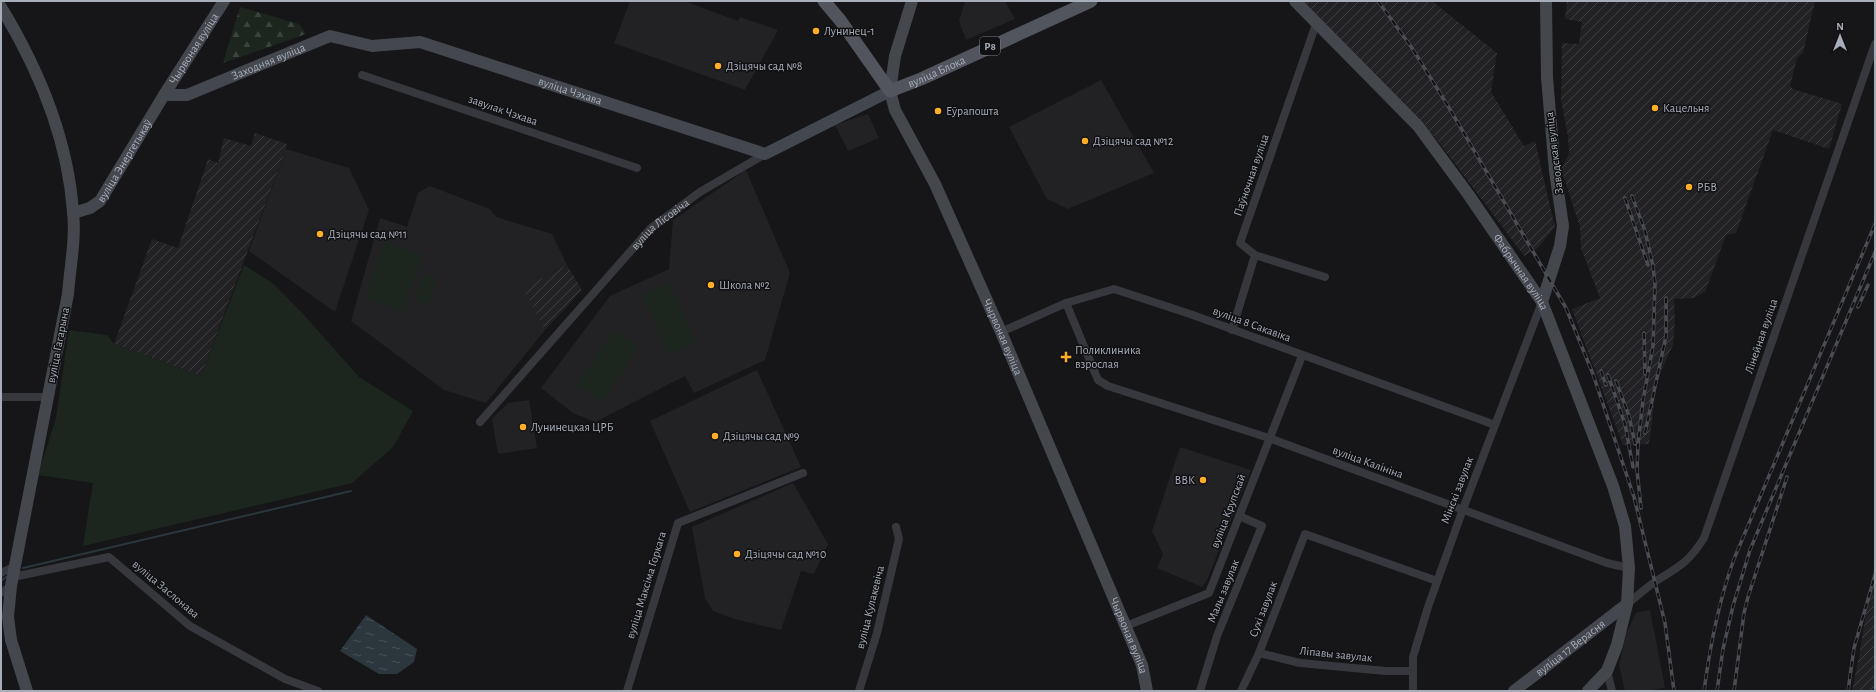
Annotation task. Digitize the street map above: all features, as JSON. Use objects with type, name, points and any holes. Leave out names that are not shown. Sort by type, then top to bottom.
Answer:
[{"type":"main road","name":"Чырвоная вуліца","points":[[824,1],[840,20],[890,91]]},
{"type":"main road","name":"вуліца Блока","points":[[890,91],[921,79],[1091,1]]},
{"type":"street","name":"Чырвоная вуліца","points":[[164,95],[224,1]]},
{"type":"street","points":[[890,91],[895,56],[912,1]]},
{"type":"street","name":"Фабрычная вуліца","points":[[1295,1],[1418,126],[1468,194],[1542,302],[1612,486],[1625,526],[1629,568],[1627,604],[1617,645],[1607,671]]},
{"type":"street","name":"Заводская вуліца","points":[[1542,302],[1560,246],[1563,226],[1555,172],[1547,86],[1545,1]]},
{"type":"street","name":"вуліца Гагарына","points":[[1,7],[18,35],[34,67],[45,95],[64,159],[74,213],[68,294],[48,397],[8,579],[8,617],[11,640],[27,691]]},
{"type":"street","name":"Паўночная вуліца","points":[[1255,255],[1240,243],[1316,24]]},
{"type":"street","name":"Заходняя вуліца","points":[[164,95],[187,95],[330,36],[372,46]]},
{"type":"street","name":"вуліца Чэхава","points":[[372,46],[420,42],[765,154]]},
{"type":"street","name":"Лінейная вуліца","points":[[1627,604],[1655,582],[1684,563],[1694,553],[1704,538],[1875,44]]},
{"type":"street","name":"завулак Чэхава","points":[[362,75],[637,168]]},
{"type":"street","name":"Чырвоная вуліца","points":[[890,91],[895,110],[935,184],[1001,332],[1142,665],[1147,691]]},
{"type":"street","name":"вуліца Лісовіча","points":[[480,422],[651,228],[700,192],[765,154],[890,91]]},
{"type":"street","name":"вуліца Энергетыкаў","points":[[74,213],[90,208],[100,201],[164,95]]},
{"type":"street","points":[[1232,330],[1255,255],[1325,277]]},
{"type":"street","name":"вуліца 8 Сакавіка","points":[[1001,332],[1066,303],[1114,289],[1495,425]]},
{"type":"street","name":"Мінскі завулак","points":[[1413,691],[1413,657],[1437,581],[1542,302]]},
{"type":"street","name":"вуліца Калініна","points":[[1066,303],[1098,380],[1108,386],[1269,438],[1463,509],[1607,564],[1629,568]]},
{"type":"street","name":"вуліца Крупскай","points":[[1126,626],[1209,592],[1302,356]]},
{"type":"street","points":[[1,397],[48,397]]},
{"type":"street","name":"вуліца Максіма Горкага","points":[[626,691],[678,524],[803,474]]},
{"type":"street","name":"Малы завулак","points":[[1200,691],[1217,636],[1262,526],[1239,516]]},
{"type":"street","name":"вуліца Кулакевіча","points":[[859,691],[878,633],[899,539],[896,527]]},
{"type":"street","name":"Сухі завулак","points":[[1241,691],[1259,653],[1305,534],[1437,581]]},
{"type":"street","name":"вуліца Заслонава","points":[[8,579],[109,557],[190,626],[285,679],[318,691]]},
{"type":"street","name":"вуліца 17 Верасня","points":[[1514,691],[1627,604]]},
{"type":"street","name":"Ліпавы завулак","points":[[1259,653],[1300,664],[1386,671],[1412,671]]},
{"type":"street","points":[[1588,691],[1607,671]]},
{"type":"street","points":[[1607,671],[1612,691]]},
{"type":"shaded area","name":"Дзіцячы сад №8","points":[[630,1],[684,1],[738,21],[740,17],[778,30],[745,90],[614,43]]},
{"type":"shaded area","points":[[965,1],[1005,1],[1015,19],[966,40],[959,21]]},
{"type":"shaded area","points":[[1304,1],[1432,1],[1497,53],[1491,92],[1524,146],[1535,141],[1555,227],[1537,249],[1524,256],[1438,141]]},
{"type":"shaded area","points":[[1567,1],[1815,1],[1803,53],[1797,58],[1790,86],[1793,89],[1842,104],[1829,149],[1773,130],[1736,233],[1726,235],[1705,292],[1694,298],[1674,299],[1675,322],[1673,345],[1661,371],[1656,388],[1649,444],[1623,445],[1572,309],[1600,298],[1581,248],[1580,227],[1561,169],[1569,154],[1568,137],[1561,100],[1562,43],[1579,44],[1582,22],[1565,19]]},
{"type":"shaded area","points":[[1101,80],[1154,173],[1068,209],[1047,199],[1009,127]]},
{"type":"shaded area","points":[[868,114],[879,138],[848,151],[835,125]]},
{"type":"shaded area","points":[[255,133],[287,144],[286,149],[201,376],[114,344],[152,239],[178,248],[208,159],[218,163],[224,138],[251,146]]},
{"type":"shaded area","points":[[286,149],[349,168],[369,210],[335,312],[249,251]]},
{"type":"shaded area","name":"Школа №2","points":[[746,170],[790,273],[765,360],[694,393],[685,376],[595,422],[573,413],[541,388],[610,296],[669,269],[673,220]]},
{"type":"shaded area","points":[[430,186],[490,209],[496,217],[552,234],[567,265],[524,288],[545,330],[486,403],[444,390],[351,321],[380,218],[407,227],[418,193]]},
{"type":"shaded area","points":[[567,265],[582,290],[545,330],[523,288]]},
{"type":"shaded area","points":[[757,370],[801,467],[690,512],[650,421]]},
{"type":"shaded area","points":[[529,400],[537,448],[498,454],[492,419],[508,403]]},
{"type":"shaded area","points":[[1180,447],[1251,470],[1207,580],[1202,587],[1157,568],[1163,554],[1152,531]]},
{"type":"shaded area","points":[[793,483],[828,544],[814,574],[801,571],[781,630],[738,620],[713,611],[705,598],[692,527]]},
{"type":"shaded area","points":[[1875,559],[1875,691],[1852,691],[1859,656]]},
{"type":"shaded area","points":[[1650,610],[1665,688],[1645,691],[1625,691],[1619,665],[1626,634],[1636,613]]},
{"type":"green space","points":[[240,7],[299,24],[306,34],[223,63]]},
{"type":"green space","points":[[384,242],[423,255],[403,311],[365,299]]},
{"type":"green space","points":[[244,265],[274,284],[304,315],[359,377],[413,411],[393,447],[352,483],[83,546],[93,483],[38,475],[56,418],[69,330],[107,335],[114,344],[201,376]]},
{"type":"green space","points":[[424,273],[437,278],[428,305],[415,301]]},
{"type":"green space","points":[[670,283],[696,343],[668,354],[642,295]]},
{"type":"green space","points":[[613,331],[638,348],[603,402],[577,385]]},
{"type":"water","points":[[366,615],[417,649],[414,662],[397,674],[379,674],[340,651]]},
{"type":"waterway","points":[[23,568],[351,491]]},
{"type":"waterway","points":[[1,581],[6,577]]},
{"type":"railway","points":[[1378,1],[1412,48],[1448,106],[1566,308],[1593,374],[1634,497],[1665,623],[1674,691]]},
{"type":"railway","points":[[1632,196],[1645,231],[1653,266],[1655,284],[1653,346],[1643,400],[1638,444],[1637,470],[1641,508]]},
{"type":"railway","points":[[1625,198],[1648,265]]},
{"type":"railway","points":[[1704,691],[1715,625],[1728,575],[1875,224]]},
{"type":"railway","points":[[1717,691],[1723,649],[1733,606],[1750,550],[1875,252]]},
{"type":"railway","points":[[1858,307],[1868,285]]},
{"type":"railway","points":[[1645,433],[1666,336],[1666,298]]},
{"type":"railway","points":[[1644,333],[1645,374]]},
{"type":"railway","points":[[1601,371],[1606,385]]},
{"type":"railway","points":[[1608,375],[1625,424],[1633,467]]},
{"type":"railway","points":[[1616,381],[1629,416],[1635,444]]},
{"type":"railway","points":[[1734,691],[1744,613],[1787,477]]},
{"type":"railway","points":[[1848,691],[1854,648],[1875,575]]},
{"type":"place","name":"Лунинец-1","points":[[816,31]]},
{"type":"place","name":"Дзіцячы сад №8","points":[[718,66]]},
{"type":"place","name":"Кацельня","points":[[1655,108]]},
{"type":"place","name":"Еўрапошта","points":[[938,111]]},
{"type":"place","name":"Дзіцячы сад №12","points":[[1085,141]]},
{"type":"place","name":"РБВ","points":[[1689,187]]},
{"type":"place","name":"Дзіцячы сад №11","points":[[320,234]]},
{"type":"place","name":"Школа №2","points":[[711,285]]},
{"type":"place","name":"Поликлиника взрослая","points":[[1066,357]]},
{"type":"place","name":"Лунинецкая ЦРБ","points":[[523,427]]},
{"type":"place","name":"Дзіцячы сад №9","points":[[715,436]]},
{"type":"place","name":"ВВК","points":[[1203,480]]},
{"type":"place","name":"Дзіцячы сад №10","points":[[737,554]]}]
